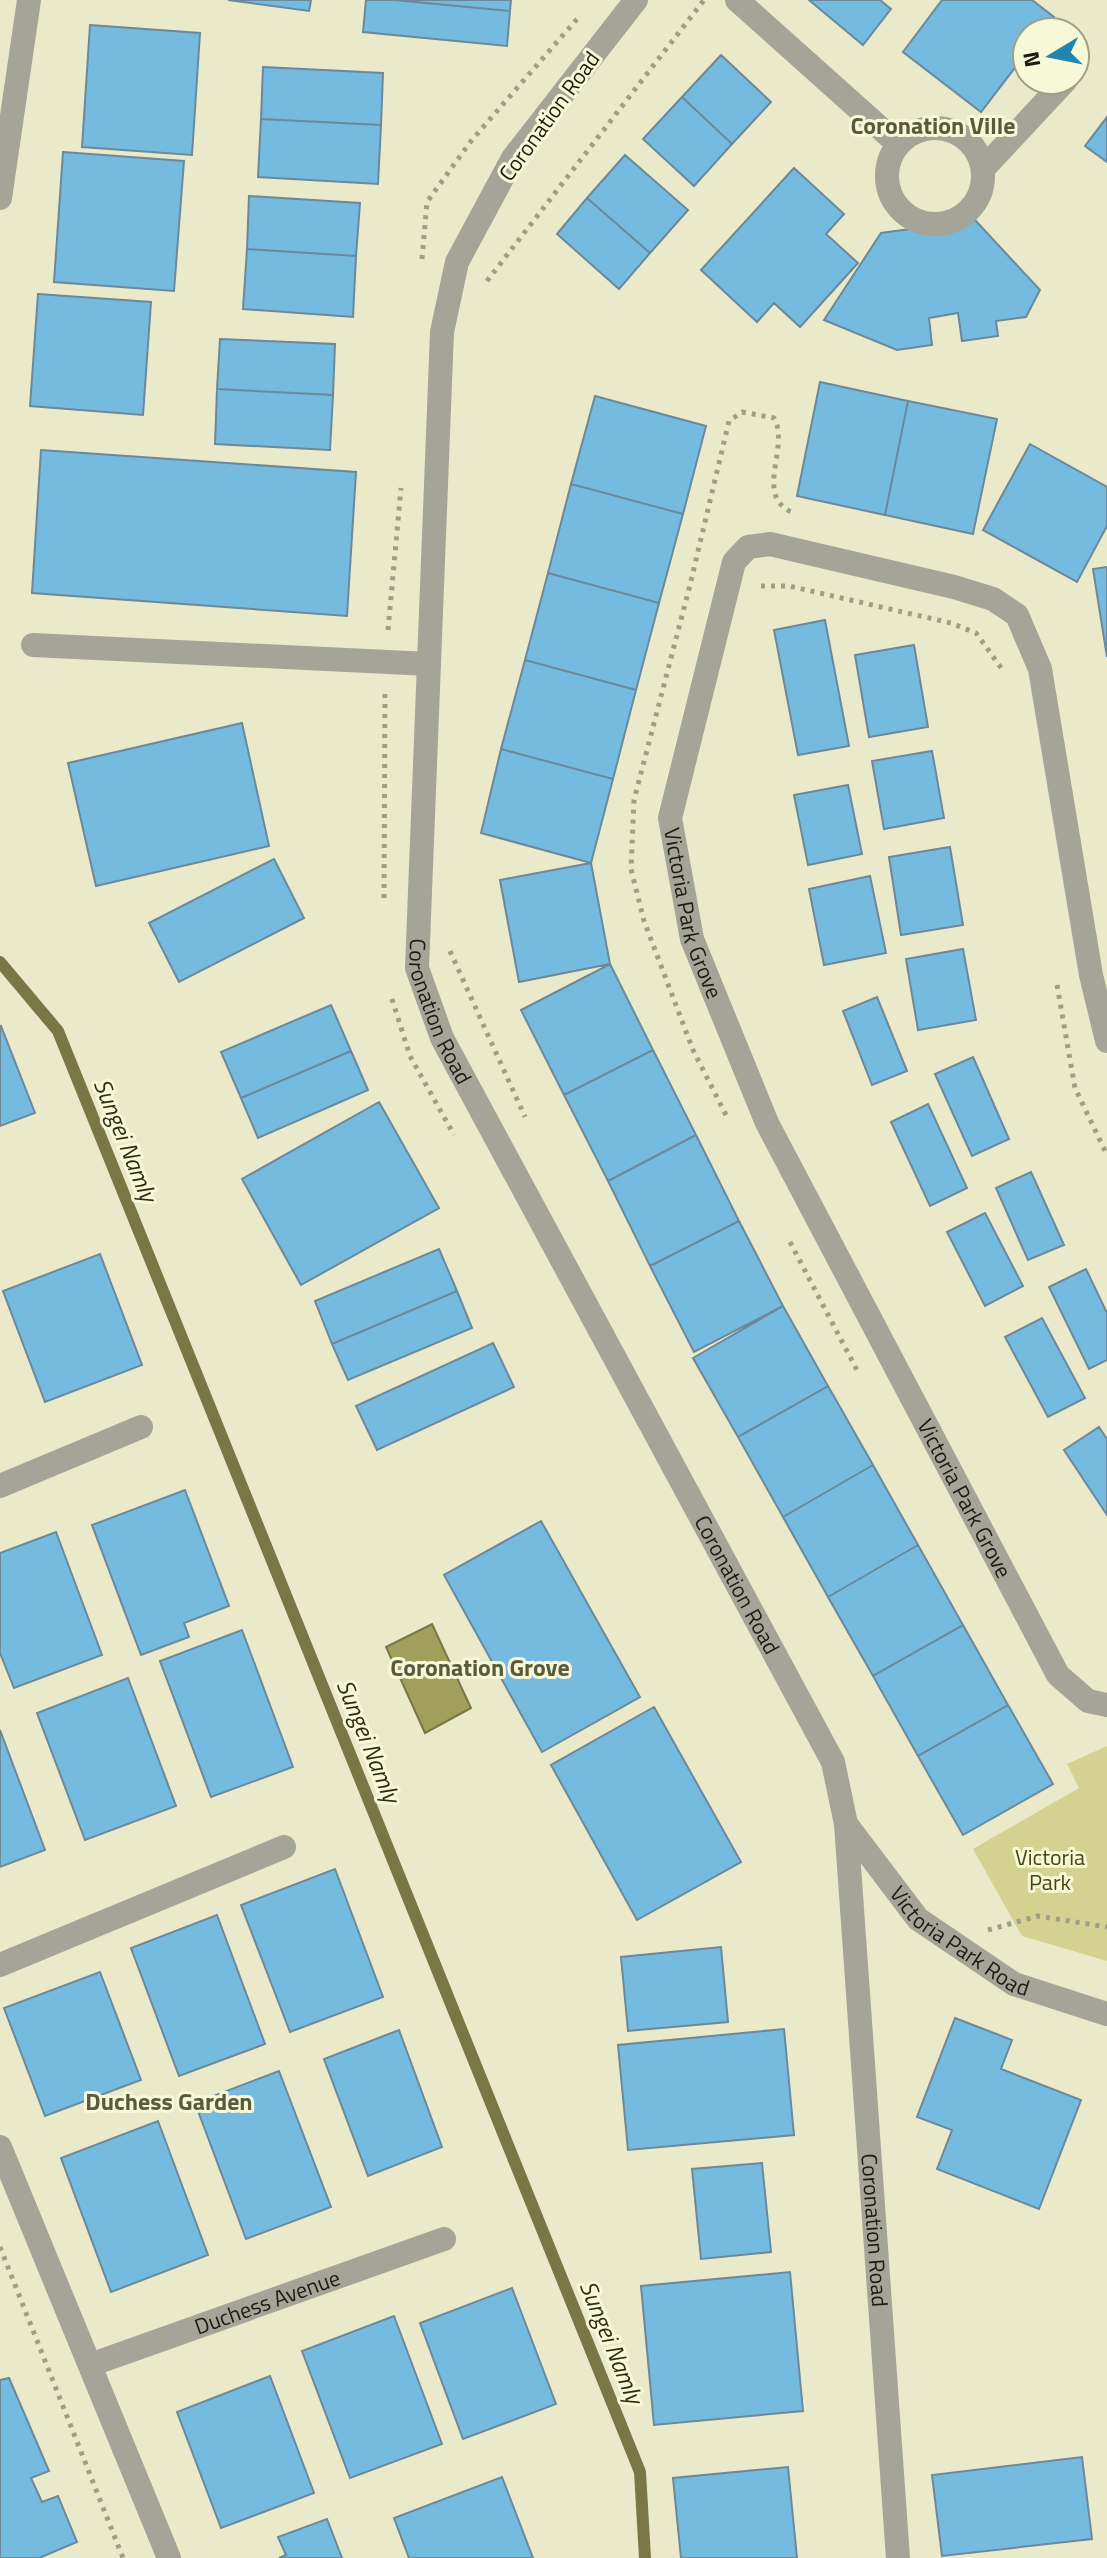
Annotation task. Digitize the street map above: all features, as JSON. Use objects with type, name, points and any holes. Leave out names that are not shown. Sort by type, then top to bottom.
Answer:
[{"type":"street","points":[[0,198],[29,0]]},
{"type":"street","name":"Coronation Road","points":[[636,0],[513,158],[457,262],[442,332],[417,968],[442,1038],[833,1762],[846,1824],[898,2558]]},
{"type":"street","points":[[737,0],[898,144]]},
{"type":"street","points":[[983,169],[1051,96]]},
{"type":"street","points":[[921,129],[949,129],[972,144],[983,169],[983,185],[978,200],[968,212],[952,221],[935,225],[917,220],[902,211],[891,196],[887,178],[889,160],[898,144],[921,129]]},
{"type":"street","name":"Victoria Park Grove","points":[[1107,1041],[1091,975],[1040,669],[1017,615],[993,599],[954,587],[770,544],[748,547],[734,562],[670,818],[692,939],[767,1123],[1058,1675],[1088,1701],[1107,1705]]},
{"type":"street","points":[[33,645],[429,664]]},
{"type":"street","points":[[0,1486],[141,1427]]},
{"type":"street","name":"Victoria Park Road","points":[[846,1824],[918,1919],[1014,1984],[1107,2014]]},
{"type":"street","points":[[0,1965],[284,1847]]},
{"type":"street","points":[[0,2147],[169,2558]]},
{"type":"street","name":"Duchess Avenue","points":[[90,2365],[444,2239]]},
{"type":"path","points":[[480,290],[704,0]]},
{"type":"path","points":[[729,1121],[693,1050],[644,921],[631,869],[634,800],[729,421],[742,412],[774,418],[779,428],[773,483],[777,502],[786,511],[801,516]]},
{"type":"path","points":[[753,590],[764,585],[789,586],[951,623],[976,633],[997,659],[1007,678]]},
{"type":"path","points":[[449,949],[531,1130]]},
{"type":"path","points":[[1056,977],[1075,1088],[1107,1155]]},
{"type":"path","points":[[786,1236],[860,1375]]},
{"type":"path","points":[[982,1932],[1038,1916],[1107,1927]]},
{"type":"path","points":[[0,2247],[123,2558]]},
{"type":"green space","name":"Victoria Park","points":[[1107,1746],[1107,1961],[1022,1936],[973,1849],[1079,1788],[1067,1764]]},
{"type":"shaded area","points":[[432,1624],[471,1708],[425,1733],[386,1647]]},
{"type":"building","points":[[228,0],[311,0],[309,11]]},
{"type":"building","points":[[366,0],[510,11],[507,46],[363,32]]},
{"type":"building","points":[[394,0],[511,0],[510,11]]},
{"type":"building","points":[[809,0],[880,0],[891,9],[863,45]]},
{"type":"building","points":[[942,0],[1032,0],[1053,16],[1011,16],[1011,73],[981,112],[903,52]]},
{"type":"building","points":[[90,25],[200,33],[192,155],[82,147]]},
{"type":"building","points":[[721,55],[771,102],[732,144],[682,97]]},
{"type":"building","points":[[263,67],[383,73],[381,125],[261,119]]},
{"type":"building","points":[[682,97],[732,144],[694,186],[643,139]]},
{"type":"building","points":[[1107,117],[1107,162],[1085,146]]},
{"type":"building","points":[[261,119],[381,125],[378,184],[258,177]]},
{"type":"building","points":[[63,152],[184,161],[174,291],[54,282]]},
{"type":"building","points":[[625,155],[688,210],[650,253],[587,198]]},
{"type":"building","points":[[794,168],[844,214],[826,234],[858,263],[800,327],[774,303],[757,322],[701,270]]},
{"type":"building","points":[[249,196],[360,203],[356,256],[247,249]]},
{"type":"building","points":[[587,198],[650,253],[619,289],[557,234]]},
{"type":"building","points":[[975,220],[1040,290],[1026,317],[996,321],[998,336],[962,341],[958,313],[929,318],[932,345],[897,350],[824,320],[881,233]]},
{"type":"building","points":[[247,249],[356,256],[353,317],[243,309]]},
{"type":"building","points":[[38,294],[151,302],[143,415],[30,406]]},
{"type":"building","points":[[220,339],[335,344],[333,395],[217,389]]},
{"type":"building","points":[[820,382],[908,401],[885,515],[797,496]]},
{"type":"building","points":[[217,389],[333,395],[330,450],[215,444]]},
{"type":"building","points":[[595,396],[706,426],[683,514],[571,484]]},
{"type":"building","points":[[908,401],[997,419],[973,534],[885,515]]},
{"type":"building","points":[[1030,444],[1107,487],[1107,526],[1077,582],[983,530]]},
{"type":"building","points":[[41,450],[356,472],[347,616],[32,593]]},
{"type":"building","points":[[571,484],[683,514],[659,603],[548,573]]},
{"type":"building","points":[[1107,567],[1107,657],[1093,569]]},
{"type":"building","points":[[548,573],[659,603],[636,690],[525,660]]},
{"type":"building","points":[[825,620],[849,746],[798,755],[774,630]]},
{"type":"building","points":[[914,645],[928,727],[869,737],[855,655]]},
{"type":"building","points":[[525,660],[636,690],[613,779],[501,749]]},
{"type":"building","points":[[242,723],[269,846],[96,886],[68,763]]},
{"type":"building","points":[[501,749],[613,779],[591,863],[481,833]]},
{"type":"building","points":[[932,751],[944,818],[884,829],[872,761]]},
{"type":"building","points":[[848,785],[862,854],[808,865],[794,795]]},
{"type":"building","points":[[950,847],[963,925],[901,935],[889,857]]},
{"type":"building","points":[[274,859],[304,918],[179,982],[149,923]]},
{"type":"building","points":[[591,863],[610,964],[519,982],[500,880]]},
{"type":"building","points":[[870,876],[886,953],[824,965],[809,889]]},
{"type":"building","points":[[963,949],[976,1020],[918,1030],[906,959]]},
{"type":"building","points":[[610,964],[653,1050],[564,1095],[521,1010]]},
{"type":"building","points":[[877,997],[907,1071],[872,1085],[843,1011]]},
{"type":"building","points":[[331,1005],[351,1051],[241,1098],[221,1052]]},
{"type":"building","points":[[0,1027],[35,1113],[0,1126]]},
{"type":"building","points":[[653,1050],[696,1135],[608,1181],[564,1095]]},
{"type":"building","points":[[351,1051],[368,1090],[258,1138],[241,1098]]},
{"type":"building","points":[[973,1057],[1009,1139],[972,1156],[935,1074]]},
{"type":"building","points":[[379,1102],[439,1208],[301,1285],[242,1179]]},
{"type":"building","points":[[928,1104],[967,1188],[930,1206],[891,1122]]},
{"type":"building","points":[[696,1135],[739,1221],[650,1266],[608,1181]]},
{"type":"building","points":[[1031,1172],[1064,1245],[1028,1260],[996,1188]]},
{"type":"building","points":[[985,1213],[1023,1286],[985,1306],[947,1232]]},
{"type":"building","points":[[739,1221],[783,1306],[694,1352],[650,1266]]},
{"type":"building","points":[[439,1249],[457,1291],[332,1344],[315,1301]]},
{"type":"building","points":[[100,1254],[142,1365],[45,1402],[3,1291]]},
{"type":"building","points":[[1086,1269],[1107,1313],[1107,1360],[1089,1369],[1049,1287]]},
{"type":"building","points":[[457,1291],[472,1328],[348,1380],[332,1344]]},
{"type":"building","points":[[783,1306],[828,1386],[738,1437],[693,1358]]},
{"type":"building","points":[[1042,1318],[1085,1398],[1048,1417],[1005,1337]]},
{"type":"building","points":[[493,1343],[514,1387],[377,1450],[356,1406]]},
{"type":"building","points":[[828,1386],[873,1465],[783,1517],[738,1437]]},
{"type":"building","points":[[1099,1427],[1107,1439],[1107,1515],[1064,1450]]},
{"type":"building","points":[[873,1465],[918,1545],[828,1597],[783,1517]]},
{"type":"building","points":[[185,1490],[229,1606],[184,1623],[189,1637],[141,1655],[92,1525]]},
{"type":"building","name":"Coronation Grove","points":[[541,1521],[640,1697],[542,1752],[444,1575]]},
{"type":"building","points":[[56,1532],[102,1655],[14,1688],[0,1653],[0,1553]]},
{"type":"building","points":[[918,1545],[963,1625],[873,1676],[828,1597]]},
{"type":"building","points":[[963,1625],[1008,1705],[918,1756],[873,1676]]},
{"type":"building","points":[[242,1630],[293,1767],[211,1797],[160,1661]]},
{"type":"building","points":[[128,1678],[176,1806],[85,1840],[37,1713]]},
{"type":"building","points":[[1008,1705],[1053,1784],[963,1835],[918,1756]]},
{"type":"building","name":"Coronation Grove","points":[[654,1707],[741,1862],[637,1920],[551,1765]]},
{"type":"building","points":[[0,1730],[45,1850],[0,1867]]},
{"type":"building","points":[[335,1869],[383,1997],[290,2032],[241,1905]]},
{"type":"building","points":[[217,1915],[265,2044],[179,2076],[131,1948]]},
{"type":"building","points":[[721,1947],[728,2022],[628,2031],[621,1957]]},
{"type":"building","points":[[100,1972],[141,2080],[45,2116],[4,2008]]},
{"type":"building","points":[[955,2018],[1012,2040],[1001,2069],[1081,2100],[1039,2209],[937,2169],[952,2130],[917,2117]]},
{"type":"building","points":[[784,2029],[794,2135],[628,2150],[618,2045]]},
{"type":"building","points":[[399,2030],[442,2147],[368,2176],[324,2059]]},
{"type":"building","points":[[279,2071],[331,2207],[246,2239],[195,2103]]},
{"type":"building","points":[[158,2121],[208,2255],[111,2292],[61,2158]]},
{"type":"building","points":[[762,2163],[771,2252],[701,2259],[692,2169]]},
{"type":"building","points":[[790,2272],[803,2411],[654,2425],[641,2286]]},
{"type":"building","points":[[512,2288],[556,2404],[463,2439],[420,2323]]},
{"type":"building","points":[[394,2316],[442,2444],[350,2478],[302,2351]]},
{"type":"building","points":[[270,2376],[314,2493],[221,2528],[177,2412]]},
{"type":"building","points":[[9,2378],[49,2471],[31,2478],[42,2502],[58,2496],[77,2542],[39,2558],[0,2558],[0,2380]]},
{"type":"building","points":[[1082,2457],[1092,2539],[942,2556],[932,2475]]},
{"type":"building","points":[[788,2467],[797,2558],[681,2558],[673,2478]]},
{"type":"building","points":[[502,2477],[533,2558],[409,2558],[394,2518]]},
{"type":"building","points":[[327,2519],[342,2558],[279,2558],[286,2555],[278,2537]]},
{"type":"waterway","name":"Sungei Namly","points":[[0,962],[58,1031],[640,2472],[645,2558]]},
{"type":"district","name":"Coronation Ville","points":[[933,125]]},
{"type":"district","name":"Coronation Grove","points":[[480,1667]]},
{"type":"district","name":"Duchess Garden","points":[[169,2101]]}]
